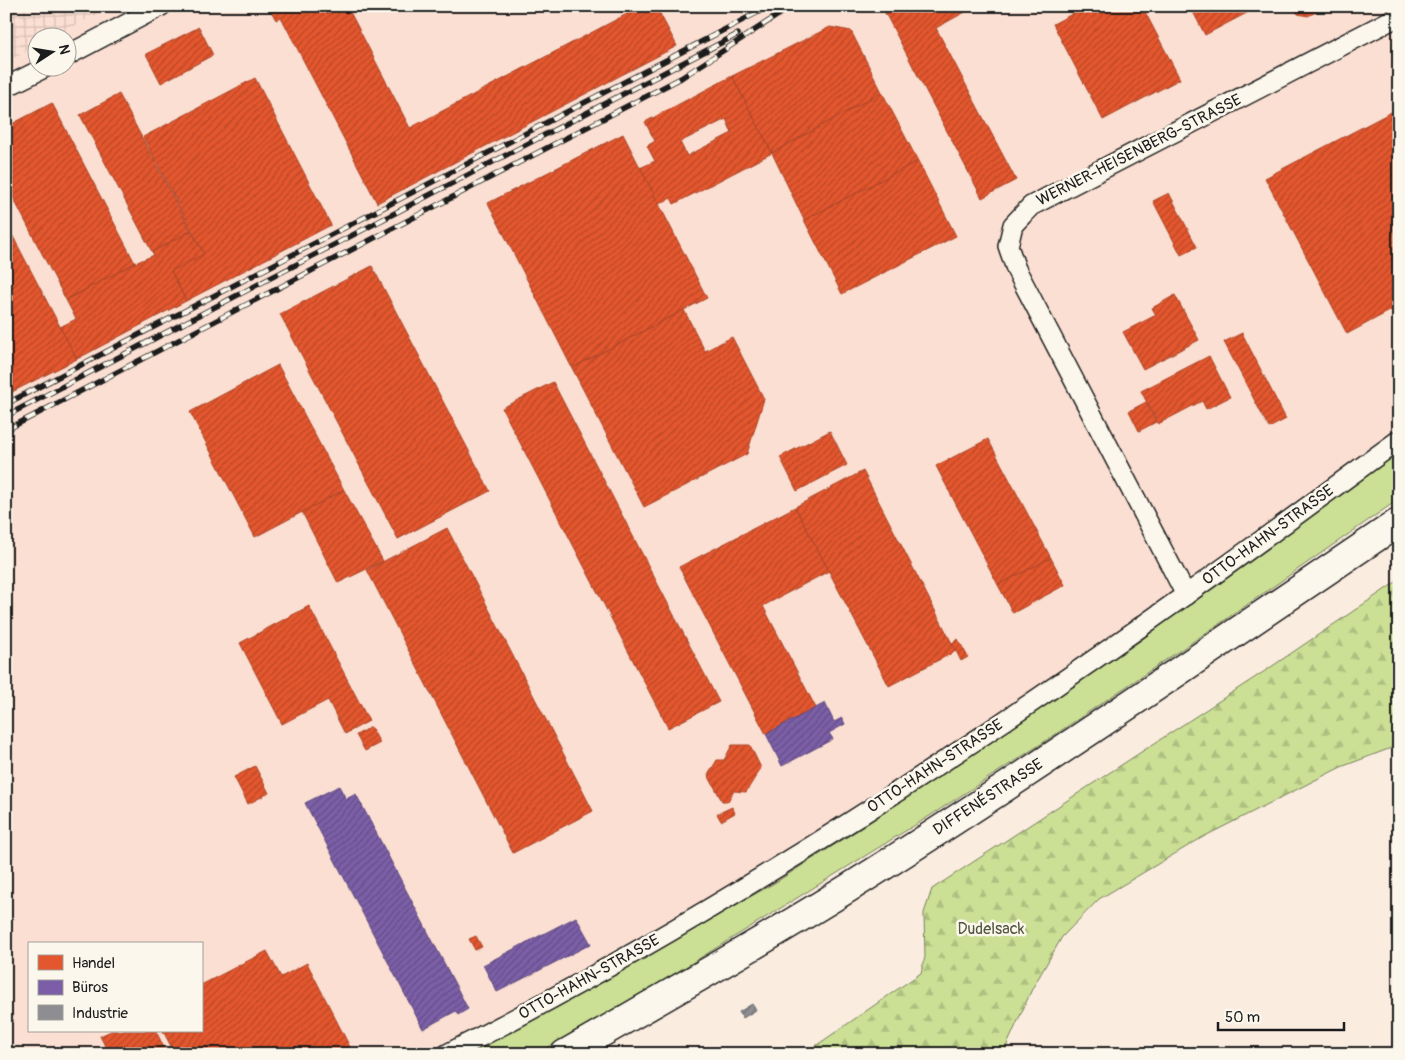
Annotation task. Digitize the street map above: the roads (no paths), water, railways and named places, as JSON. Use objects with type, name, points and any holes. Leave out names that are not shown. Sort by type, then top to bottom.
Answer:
[{"type":"main road","name":"DIFFENÉSTRASSE","points":[[565,1054],[772,935],[875,871],[1120,710],[1399,522]]},
{"type":"street","points":[[78,51],[161,6]]},
{"type":"street","name":"WERNER-HEISENBERG-STRASSE","points":[[1186,595],[1016,269],[1008,246],[1014,226],[1031,206],[1399,16]]},
{"type":"street","points":[[6,87],[28,76]]},
{"type":"street","name":"OTTO-HAHN-STRASSE","points":[[447,1054],[502,1026],[619,961],[739,891],[905,786],[992,729],[1186,595],[1399,440]]},
{"type":"railway","points":[[6,404],[770,6]]},
{"type":"railway","points":[[6,430],[681,78],[792,6]]},
{"type":"railway","points":[[6,416],[738,34]]},
{"type":"park label","name":"Dudelsack","points":[[991,929]]}]
